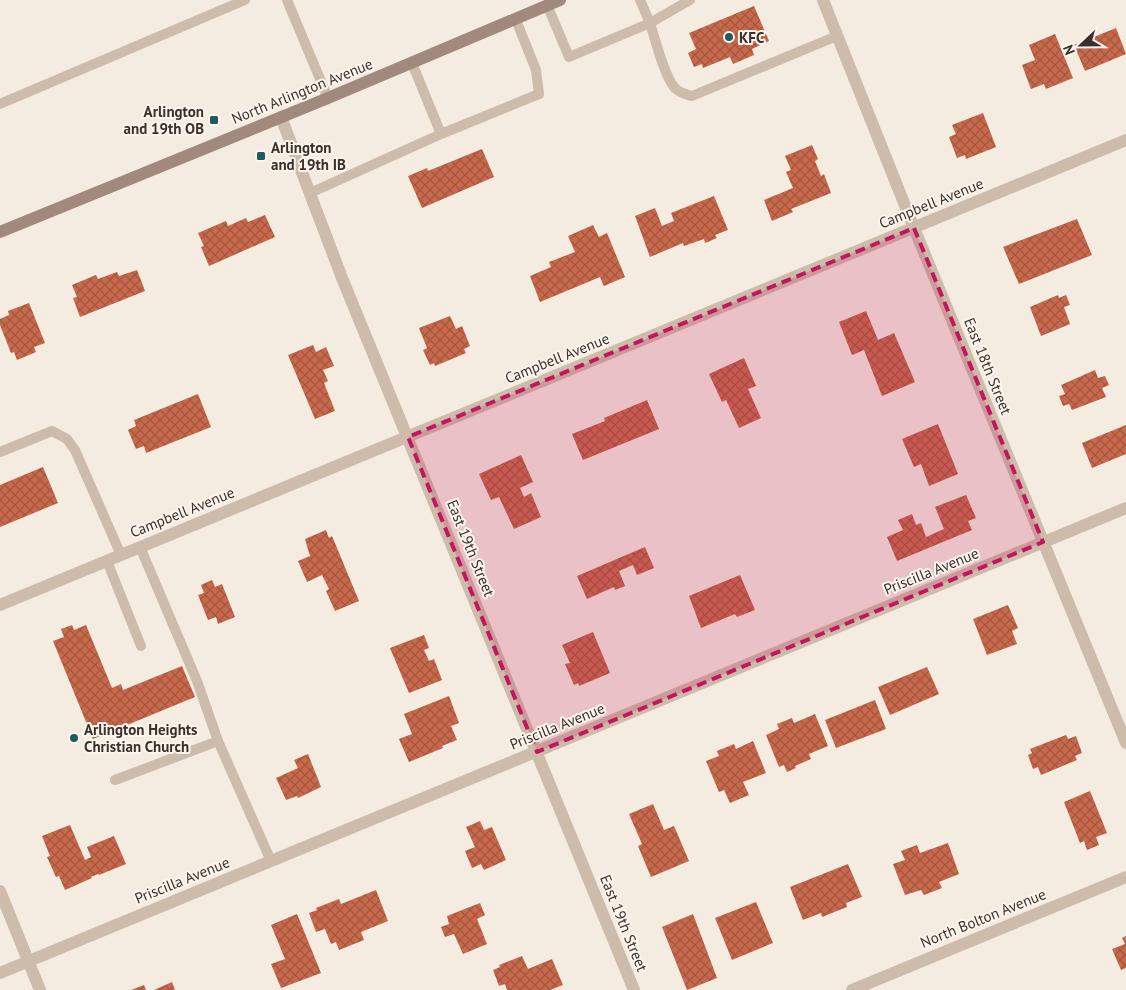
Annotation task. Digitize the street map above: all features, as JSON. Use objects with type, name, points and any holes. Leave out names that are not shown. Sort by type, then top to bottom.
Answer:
[{"type":"main road","name":"North Arlington Avenue","points":[[0,232],[328,98],[560,0]]},
{"type":"street","name":"East 18th Street","points":[[823,0],[1042,542],[1126,743]]},
{"type":"street","name":"East 19th Street","points":[[281,117],[342,278],[634,990]]},
{"type":"street","name":"Campbell Avenue","points":[[0,605],[1126,140]]},
{"type":"street","name":"Priscilla Avenue","points":[[0,973],[1126,508]]},
{"type":"street","name":"North Bolton Avenue","points":[[852,990],[1126,877]]},
{"type":"street","points":[[0,891],[40,990]]},
{"type":"lane","points":[[0,104],[245,0]]},
{"type":"lane","points":[[287,0],[328,98]]},
{"type":"lane","points":[[640,0],[669,78],[674,87],[682,94],[692,96],[837,36]]},
{"type":"lane","points":[[548,6],[569,57],[650,23],[690,0]]},
{"type":"lane","points":[[310,193],[441,134],[539,94],[536,70],[516,20]]},
{"type":"lane","points":[[412,63],[441,134]]},
{"type":"lane","points":[[0,452],[52,431],[67,439],[75,450],[121,555]]},
{"type":"lane","points":[[140,547],[197,680],[218,741],[272,861]]},
{"type":"lane","points":[[107,561],[141,646]]},
{"type":"lane","points":[[115,780],[218,741]]},
{"type":"highlighted area","points":[[914,228],[1043,542],[537,752],[408,437]]},
{"type":"building","name":"KFC","points":[[754,6],[769,41],[752,49],[754,55],[733,64],[730,57],[703,68],[702,64],[694,67],[688,53],[696,49],[689,33]]},
{"type":"building","points":[[1116,28],[1126,54],[1085,71],[1074,45]]},
{"type":"building","points":[[1055,34],[1073,78],[1046,89],[1044,84],[1031,89],[1022,65],[1035,60],[1029,45]]},
{"type":"building","points":[[983,113],[996,147],[966,159],[965,155],[957,158],[949,137],[956,134],[952,125]]},
{"type":"building","points":[[812,145],[818,159],[815,161],[821,176],[824,174],[831,193],[791,209],[793,212],[772,221],[764,200],[793,188],[786,172],[791,170],[785,156]]},
{"type":"building","points":[[482,149],[494,177],[422,208],[408,176],[427,168],[428,171]]},
{"type":"building","points":[[714,196],[728,230],[715,235],[717,238],[705,243],[704,239],[684,246],[683,243],[650,257],[635,216],[655,208],[662,226],[674,221],[671,213]]},
{"type":"building","points":[[265,215],[275,237],[209,266],[201,247],[204,246],[198,233],[226,221],[228,226],[246,218],[248,222]]},
{"type":"building","points":[[1077,219],[1092,255],[1019,284],[1003,247]]},
{"type":"building","points":[[593,225],[599,237],[607,233],[625,277],[604,286],[600,277],[540,302],[530,276],[551,267],[549,262],[575,252],[568,236]]},
{"type":"building","points":[[137,270],[145,291],[80,317],[73,298],[77,297],[72,285],[96,275],[98,279],[117,272],[119,276]]},
{"type":"building","points":[[1058,295],[1059,298],[1066,295],[1070,305],[1064,307],[1070,324],[1041,336],[1030,307]]},
{"type":"building","points":[[29,303],[45,343],[34,347],[36,352],[17,360],[14,352],[11,353],[0,325],[0,319],[9,315],[8,311]]},
{"type":"building","points":[[866,311],[878,340],[894,333],[915,382],[882,396],[864,350],[852,355],[839,322]]},
{"type":"building","points":[[450,316],[456,329],[462,326],[470,346],[464,349],[466,353],[435,366],[434,363],[430,365],[423,350],[427,348],[419,328]]},
{"type":"building","points":[[313,345],[316,352],[326,347],[334,366],[323,370],[328,381],[324,383],[335,411],[315,419],[288,355]]},
{"type":"building","points":[[744,358],[756,386],[748,389],[761,418],[739,428],[726,400],[722,402],[709,374]]},
{"type":"building","points":[[1095,370],[1098,378],[1105,376],[1109,385],[1102,388],[1106,397],[1072,410],[1069,404],[1063,406],[1059,396],[1065,394],[1061,385]]},
{"type":"building","points":[[198,394],[211,427],[146,453],[144,446],[136,449],[128,430],[136,426],[134,420]]},
{"type":"building","points":[[647,400],[659,429],[583,460],[572,434],[605,421],[604,418]]},
{"type":"building","points":[[938,424],[958,474],[929,486],[921,464],[914,467],[902,439]]},
{"type":"building","points":[[1126,425],[1126,454],[1092,468],[1082,443]]},
{"type":"building","points":[[521,455],[533,482],[520,488],[524,497],[531,493],[541,517],[514,529],[499,497],[491,500],[479,474]]},
{"type":"building","points":[[43,467],[58,503],[0,527],[0,485]]},
{"type":"building","points":[[966,495],[976,518],[968,521],[972,530],[897,561],[887,537],[903,530],[898,520],[912,514],[916,525],[921,523],[926,537],[944,529],[935,507]]},
{"type":"building","points":[[326,530],[329,538],[332,536],[359,601],[335,611],[326,591],[329,589],[322,575],[307,582],[298,561],[310,556],[305,539]]},
{"type":"building","points":[[645,547],[654,568],[637,575],[633,565],[619,571],[625,586],[615,590],[614,587],[587,599],[577,576]]},
{"type":"building","points":[[740,575],[755,610],[737,617],[735,614],[701,628],[689,596]]},
{"type":"building","points":[[212,580],[215,587],[222,584],[235,617],[218,624],[216,617],[208,620],[198,595],[204,593],[201,585]]},
{"type":"building","points":[[1008,605],[1018,628],[1012,631],[1017,644],[987,655],[973,619]]},
{"type":"building","points":[[72,625],[74,630],[86,625],[112,688],[121,684],[123,690],[182,666],[195,697],[93,739],[53,641],[64,637],[61,629]]},
{"type":"building","points":[[593,632],[610,673],[579,686],[578,683],[574,685],[565,664],[570,663],[562,645]]},
{"type":"building","points":[[424,635],[429,648],[424,650],[429,661],[434,659],[442,680],[409,693],[390,648]]},
{"type":"building","points":[[927,667],[939,694],[890,715],[878,687]]},
{"type":"building","points":[[449,696],[459,723],[451,726],[457,740],[409,762],[399,739],[412,734],[404,714]]},
{"type":"building","points":[[875,700],[886,729],[836,748],[825,720]]},
{"type":"building","points":[[815,714],[828,746],[809,754],[811,759],[787,772],[784,765],[779,767],[766,735],[779,729],[777,724],[792,718],[794,723]]},
{"type":"building","points":[[1066,735],[1068,739],[1076,736],[1082,753],[1075,756],[1077,760],[1041,775],[1038,767],[1033,769],[1028,755],[1032,753],[1030,749]]},
{"type":"building","points":[[753,741],[766,773],[743,782],[749,795],[730,803],[724,790],[719,792],[706,761],[719,756],[717,751],[734,744],[736,749]]},
{"type":"building","points":[[308,754],[321,787],[298,798],[297,796],[286,800],[276,778],[298,768],[294,760]]},
{"type":"building","points":[[1090,791],[1107,833],[1096,837],[1099,845],[1087,850],[1084,841],[1080,843],[1064,802]]},
{"type":"building","points":[[653,804],[664,830],[674,826],[689,861],[651,877],[638,846],[642,844],[629,814]]},
{"type":"building","points":[[480,821],[484,830],[492,827],[506,860],[484,870],[481,864],[472,868],[465,851],[475,847],[466,827]]},
{"type":"building","points":[[70,825],[85,860],[91,857],[87,847],[114,836],[126,864],[98,874],[65,890],[59,876],[56,877],[47,857],[50,856],[42,836]]},
{"type":"building","points":[[948,843],[959,874],[939,882],[942,888],[924,895],[921,890],[905,895],[893,864],[905,860],[901,851],[917,845],[920,853]]},
{"type":"building","points":[[848,864],[862,897],[846,903],[847,907],[822,917],[821,913],[803,920],[790,887]]},
{"type":"building","points":[[376,890],[388,921],[361,932],[364,940],[339,950],[336,942],[331,944],[325,929],[316,932],[309,913],[317,910],[316,908],[339,899],[341,904]]},
{"type":"building","points":[[756,902],[773,943],[732,960],[715,918]]},
{"type":"building","points":[[480,903],[485,915],[477,919],[487,944],[463,954],[454,934],[445,937],[441,927],[449,924],[447,916]]},
{"type":"building","points":[[297,914],[321,973],[281,988],[271,964],[285,959],[271,925]]},
{"type":"building","points":[[693,914],[717,978],[687,990],[662,927]]},
{"type":"building","points":[[1126,936],[1126,968],[1121,970],[1112,949],[1125,944],[1122,938]]},
{"type":"building","points":[[522,956],[528,969],[552,959],[563,985],[550,990],[507,990],[505,984],[499,986],[493,970],[500,967],[499,965]]},
{"type":"building","points":[[172,982],[175,990],[154,990]]},
{"type":"building","points":[[144,985],[146,990],[131,990]]},
{"type":"place","name":"KFC","points":[[729,37]]},
{"type":"place","name":"Arlington and 19th OB","points":[[214,120]]},
{"type":"place","name":"Arlington and 19th IB","points":[[261,156]]},
{"type":"place","name":"Arlington Heights Christian Church","points":[[74,738]]}]
